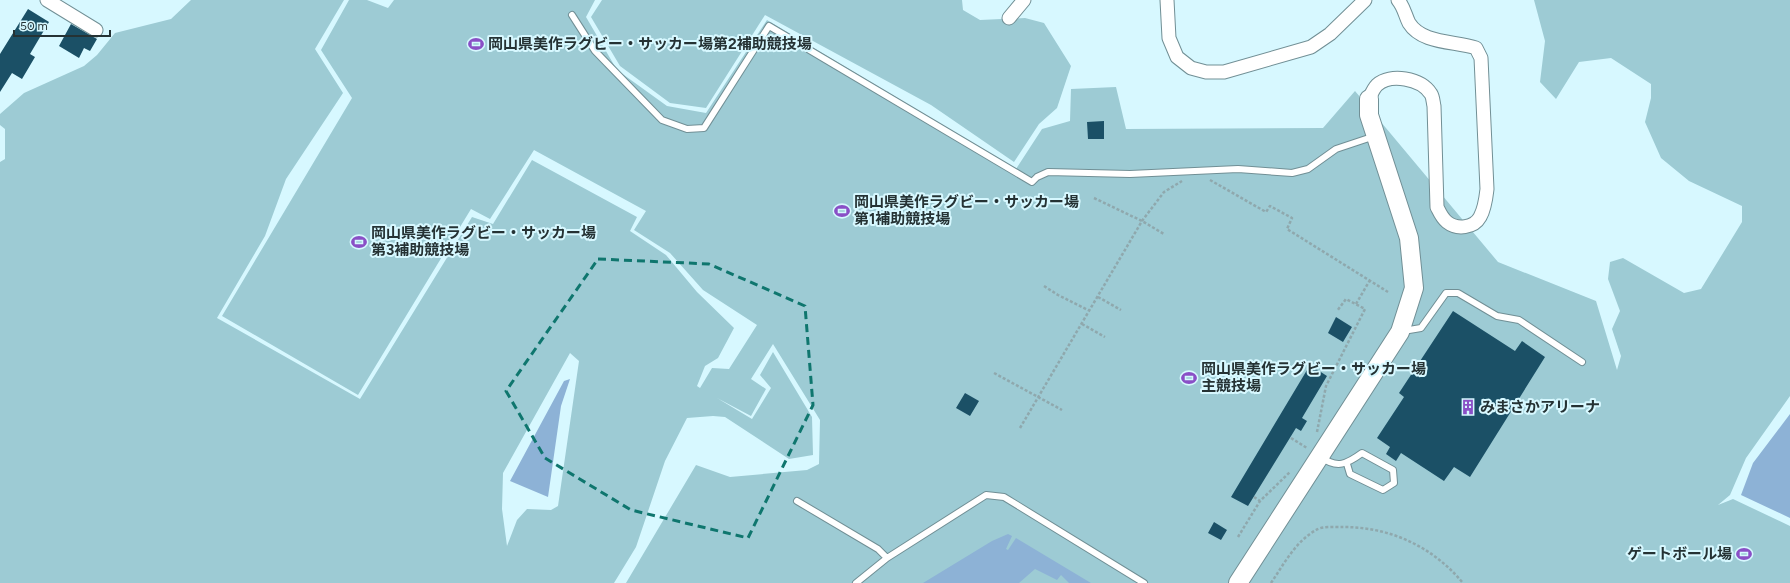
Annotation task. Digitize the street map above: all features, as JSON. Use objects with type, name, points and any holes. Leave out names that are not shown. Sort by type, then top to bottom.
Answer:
[{"type":"street","points":[[47,0],[96,30]]},
{"type":"street","points":[[1009,18],[1024,0]]},
{"type":"street","points":[[1167,0],[1169,38],[1177,57],[1191,68],[1206,72],[1224,72],[1311,47],[1330,34],[1365,0]]},
{"type":"street","points":[[1238,583],[1400,332],[1414,288],[1410,245],[1377,136],[1369,115],[1369,100],[1376,86],[1387,79],[1412,80],[1423,86],[1431,94],[1434,106],[1437,207],[1442,217],[1449,224],[1459,227],[1471,226],[1480,218],[1485,205],[1487,189],[1481,58],[1476,48],[1434,39],[1420,34],[1410,24],[1398,0]]},
{"type":"lane","points":[[572,15],[595,51],[662,120],[687,129],[704,128],[769,26],[1032,182],[1048,172],[1130,174],[1238,169],[1292,173],[1308,169],[1336,149],[1377,136]]},
{"type":"lane","points":[[1400,332],[1421,328],[1446,294],[1458,293],[1497,316],[1519,320],[1582,362]]},
{"type":"lane","points":[[1320,456],[1328,462],[1347,464],[1362,453],[1393,470],[1394,483],[1383,490],[1350,474],[1347,464]]},
{"type":"lane","points":[[856,583],[887,558],[986,495],[1004,497],[1144,583]]},
{"type":"lane","points":[[797,501],[878,549],[887,558]]},
{"type":"path","points":[[1204,176],[1266,212],[1270,206],[1292,218],[1287,229],[1388,292]]},
{"type":"path","points":[[1020,428],[1142,221],[1164,192],[1183,180]]},
{"type":"path","points":[[1094,198],[1142,221],[1164,234]]},
{"type":"path","points":[[1356,304],[1370,280]]},
{"type":"path","points":[[1044,286],[1090,311]]},
{"type":"path","points":[[1098,297],[1121,310]]},
{"type":"path","points":[[1316,436],[1324,385],[1365,309],[1346,299],[1337,311]]},
{"type":"path","points":[[1082,324],[1105,337]]},
{"type":"path","points":[[994,373],[1062,410]]},
{"type":"path","points":[[1290,438],[1320,456]]},
{"type":"path","points":[[1238,537],[1260,501],[1292,471]]},
{"type":"path","points":[[1254,497],[1260,501]]},
{"type":"path","points":[[1270,583],[1298,544],[1317,529],[1339,527],[1364,527],[1391,534],[1414,544],[1448,566],[1463,583]]},
{"type":"highlighted area","points":[[598,259],[709,264],[805,306],[813,405],[748,538],[631,510],[545,458],[506,391]]},
{"type":"shaded area","points":[[191,0],[344,0],[315,49],[343,93],[286,179],[265,236],[217,318],[360,399],[472,217],[493,224],[532,160],[637,217],[630,231],[666,255],[697,292],[734,328],[718,358],[705,366],[697,386],[700,388],[712,368],[729,369],[757,325],[703,290],[670,253],[634,230],[646,211],[534,150],[490,219],[471,209],[358,395],[222,316],[352,98],[321,50],[349,0],[367,0],[388,8],[394,0],[595,0],[586,17],[617,70],[667,106],[706,113],[767,20],[1016,169],[1042,129],[1070,121],[1071,89],[1116,87],[1126,129],[1323,128],[1355,91],[1498,262],[1596,301],[1617,370],[1621,356],[1612,329],[1620,311],[1608,279],[1610,262],[1623,258],[1684,293],[1701,289],[1742,222],[1742,206],[1689,181],[1661,158],[1645,122],[1651,98],[1651,84],[1611,58],[1579,62],[1556,99],[1540,82],[1545,41],[1534,0],[1790,0],[1790,396],[1746,458],[1730,495],[1718,505],[1733,499],[1790,526],[1790,583],[626,583],[696,465],[730,477],[807,470],[819,464],[820,420],[773,344],[751,379],[766,389],[751,416],[717,398],[752,419],[771,388],[760,375],[773,352],[812,417],[813,455],[789,459],[725,417],[713,416],[687,418],[665,461],[636,547],[614,583],[0,583],[0,162],[5,159],[5,129],[0,125],[0,114],[24,93],[84,66],[97,55],[115,33],[171,19]],"holes":[[[570,353],[579,361],[558,506],[551,510],[527,509],[517,520],[507,546],[502,509],[503,473]]]},
{"type":"shaded area","points":[[602,0],[962,0],[963,10],[980,20],[1025,18],[1044,23],[1071,66],[1057,108],[1039,124],[1014,162],[931,105],[765,15],[706,108],[670,103],[620,66],[591,17]]},
{"type":"shaded area","points":[[570,379],[561,406],[548,497],[510,481],[564,381]]},
{"type":"shaded area","points":[[1790,414],[1790,518],[1741,495],[1753,463]]},
{"type":"shaded area","points":[[1008,534],[1012,536],[1006,549],[1008,550],[1016,538],[1091,583],[1069,583],[1061,575],[1057,580],[1035,569],[1019,583],[923,583],[992,541]]},
{"type":"building","points":[[28,9],[49,22],[30,54],[35,57],[22,79],[12,73],[0,92],[0,54]]},
{"type":"building","points":[[71,24],[97,39],[90,51],[84,48],[79,58],[59,46]]},
{"type":"building","points":[[1104,121],[1104,139],[1088,139],[1087,122]]},
{"type":"building","name":"みまさかアリーナ","points":[[1453,311],[1515,351],[1522,341],[1545,357],[1470,477],[1454,467],[1444,481],[1401,453],[1396,461],[1386,454],[1390,447],[1377,438],[1404,397],[1399,393]]},
{"type":"building","points":[[1336,317],[1352,327],[1343,342],[1328,333]]},
{"type":"building","points":[[1310,365],[1327,376],[1302,418],[1307,421],[1301,431],[1296,428],[1248,506],[1231,497]]},
{"type":"building","points":[[965,393],[979,401],[970,416],[956,408]]},
{"type":"building","points":[[1214,522],[1227,530],[1221,540],[1208,533]]},
{"type":"place","name":"岡山県美作ラグビー・サッカー場第2補助競技場","points":[[476,44]]},
{"type":"place","name":"岡山県美作ラグビー・サッカー場 第1補助競技場","points":[[842,211]]},
{"type":"place","name":"岡山県美作ラグビー・サッカー場 第3補助競技場","points":[[359,242]]},
{"type":"place","name":"岡山県美作ラグビー・サッカー場 主競技場","points":[[1189,378]]},
{"type":"place","name":"みまさかアリーナ","points":[[1468,407]]},
{"type":"place","name":"ゲートボール場","points":[[1744,554]]}]
